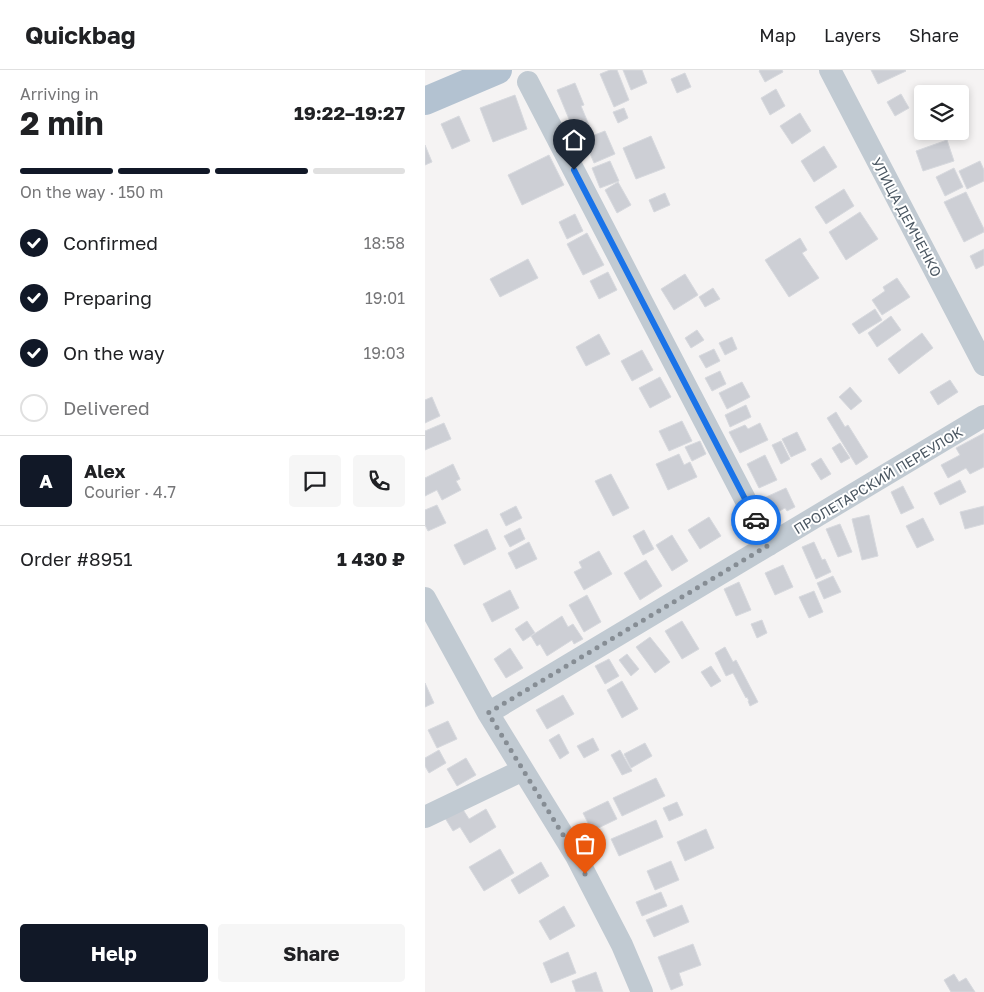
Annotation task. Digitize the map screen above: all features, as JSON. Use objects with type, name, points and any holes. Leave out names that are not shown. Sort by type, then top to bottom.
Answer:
[{"type":"main road","points":[[425,100],[499,70]]},
{"type":"street","name":"УЛИЦА ДЕМЧЕНКО","points":[[830,70],[981,351]]},
{"type":"street","points":[[528,82],[769,545]]},
{"type":"street","name":"ПРОЛЕТАРСКИЙ ПЕРЕУЛОК","points":[[488,713],[984,416]]},
{"type":"street","points":[[425,598],[488,713],[576,856],[622,945],[642,992]]},
{"type":"street","points":[[425,817],[523,770]]},
{"type":"building","points":[[610,70],[617,70],[629,100],[614,107],[600,74]]},
{"type":"building","points":[[623,70],[642,70],[647,83],[631,90]]},
{"type":"building","points":[[760,70],[782,70],[783,72],[765,82]]},
{"type":"building","points":[[871,70],[905,70],[906,71],[878,84]]},
{"type":"building","points":[[685,73],[691,87],[677,93],[671,79]]},
{"type":"building","points":[[575,83],[584,105],[581,106],[591,130],[576,136],[557,90]]},
{"type":"building","points":[[776,89],[785,106],[770,115],[761,98]]},
{"type":"building","points":[[901,94],[909,108],[895,116],[887,102]]},
{"type":"building","points":[[515,95],[527,129],[493,142],[480,108]]},
{"type":"building","points":[[624,108],[628,118],[618,123],[613,112]]},
{"type":"building","points":[[800,113],[811,131],[792,144],[780,126]]},
{"type":"building","points":[[459,116],[470,141],[452,149],[441,124]]},
{"type":"building","points":[[605,131],[615,154],[594,163],[584,139]]},
{"type":"building","points":[[651,136],[665,168],[636,179],[623,148]]},
{"type":"building","points":[[947,140],[954,161],[923,171],[916,151]]},
{"type":"building","points":[[425,145],[432,162],[425,165]]},
{"type":"building","points":[[824,146],[837,167],[814,182],[801,161]]},
{"type":"building","points":[[549,155],[564,185],[522,205],[508,175]]},
{"type":"building","points":[[610,161],[619,181],[600,188],[592,168]]},
{"type":"building","points":[[980,161],[984,170],[984,181],[967,189],[959,171]]},
{"type":"building","points":[[954,168],[963,187],[945,196],[936,177]]},
{"type":"building","points":[[618,182],[631,205],[617,213],[605,190]]},
{"type":"building","points":[[844,189],[854,206],[826,224],[815,207]]},
{"type":"building","points":[[966,192],[984,232],[964,242],[944,202]]},
{"type":"building","points":[[665,193],[670,205],[654,212],[649,200]]},
{"type":"building","points":[[860,212],[878,239],[846,260],[829,232]]},
{"type":"building","points":[[575,214],[583,231],[567,239],[559,222]]},
{"type":"building","points":[[587,233],[604,265],[583,275],[567,244]]},
{"type":"building","points":[[800,238],[807,250],[802,253],[819,278],[789,297],[765,260]]},
{"type":"building","points":[[984,249],[984,265],[976,269],[970,256]]},
{"type":"building","points":[[528,259],[538,278],[500,297],[490,279]]},
{"type":"building","points":[[608,272],[617,290],[599,299],[590,281]]},
{"type":"building","points":[[685,274],[698,295],[674,310],[661,289]]},
{"type":"building","points":[[897,278],[910,297],[882,315],[872,300],[885,291],[883,287]]},
{"type":"building","points":[[713,288],[720,299],[705,307],[699,297]]},
{"type":"building","points":[[875,309],[882,320],[859,334],[852,324]]},
{"type":"building","points":[[891,316],[901,330],[877,347],[868,333]]},
{"type":"building","points":[[697,330],[704,340],[691,348],[685,338]]},
{"type":"building","points":[[922,333],[933,348],[899,374],[888,359]]},
{"type":"building","points":[[599,334],[610,354],[586,366],[576,347]]},
{"type":"building","points":[[732,337],[737,349],[725,355],[719,343]]},
{"type":"building","points":[[714,349],[720,361],[706,368],[699,356]]},
{"type":"building","points":[[642,350],[653,370],[632,381],[621,361]]},
{"type":"building","points":[[720,371],[726,384],[712,391],[705,378]]},
{"type":"building","points":[[660,377],[671,397],[650,408],[639,388]]},
{"type":"building","points":[[950,380],[958,392],[938,405],[930,392]]},
{"type":"building","points":[[742,382],[750,397],[727,409],[719,393]]},
{"type":"building","points":[[850,387],[862,401],[851,410],[839,397]]},
{"type":"building","points":[[432,397],[440,416],[425,423],[425,400]]},
{"type":"building","points":[[746,405],[751,417],[730,427],[725,415]]},
{"type":"building","points":[[836,412],[845,427],[848,425],[868,457],[856,465],[827,418]]},
{"type":"building","points":[[682,421],[692,441],[669,451],[659,431]]},
{"type":"building","points":[[444,423],[451,439],[425,450],[425,431]]},
{"type":"building","points":[[760,423],[768,440],[740,453],[729,432],[745,425],[748,429]]},
{"type":"building","points":[[797,432],[806,450],[791,457],[782,439]]},
{"type":"building","points":[[984,433],[984,467],[970,474],[966,468],[948,478],[941,465],[960,455],[956,448]]},
{"type":"building","points":[[700,441],[706,454],[692,461],[685,447]]},
{"type":"building","points":[[781,441],[790,459],[781,464],[772,445]]},
{"type":"building","points":[[840,443],[850,458],[841,463],[832,448]]},
{"type":"building","points":[[679,454],[684,465],[690,462],[697,477],[668,490],[656,464]]},
{"type":"building","points":[[765,455],[777,480],[759,488],[747,464]]},
{"type":"building","points":[[821,458],[831,474],[821,480],[811,464]]},
{"type":"building","points":[[453,464],[460,479],[456,481],[461,490],[442,500],[437,490],[425,496],[425,478]]},
{"type":"building","points":[[611,474],[629,508],[613,516],[595,481]]},
{"type":"building","points":[[960,480],[966,492],[940,505],[934,493]]},
{"type":"building","points":[[903,486],[914,508],[901,514],[891,492]]},
{"type":"building","points":[[786,488],[795,507],[787,511],[785,508],[772,515],[764,498]]},
{"type":"building","points":[[437,505],[446,523],[428,531],[425,525],[425,510]]},
{"type":"building","points":[[516,506],[522,518],[506,526],[500,514]]},
{"type":"building","points":[[984,506],[984,524],[965,529],[960,512]]},
{"type":"building","points":[[869,515],[878,556],[862,560],[852,519]]},
{"type":"building","points":[[709,517],[721,536],[700,549],[688,530]]},
{"type":"building","points":[[923,518],[934,540],[917,548],[906,526]]},
{"type":"building","points":[[840,524],[852,552],[838,557],[826,529]]},
{"type":"building","points":[[520,528],[525,539],[510,547],[504,536]]},
{"type":"building","points":[[487,529],[496,549],[464,565],[454,545]]},
{"type":"building","points":[[644,530],[654,549],[643,555],[633,536]]},
{"type":"building","points":[[672,535],[688,561],[672,571],[656,545]]},
{"type":"building","points":[[529,542],[537,559],[516,569],[508,553]]},
{"type":"building","points":[[814,542],[822,560],[825,559],[831,572],[816,579],[802,547]]},
{"type":"building","points":[[599,551],[612,574],[584,590],[574,572],[582,568],[579,562]]},
{"type":"building","points":[[646,560],[662,586],[640,600],[624,573]]},
{"type":"building","points":[[783,565],[793,587],[775,595],[765,573]]},
{"type":"building","points":[[833,576],[841,592],[824,599],[817,583]]},
{"type":"building","points":[[739,582],[751,610],[736,616],[724,589]]},
{"type":"building","points":[[510,590],[519,608],[492,622],[483,604]]},
{"type":"building","points":[[814,591],[823,612],[809,618],[799,597]]},
{"type":"building","points":[[587,595],[601,622],[584,632],[569,605]]},
{"type":"building","points":[[562,616],[568,627],[573,624],[583,639],[574,644],[572,640],[547,656],[540,644],[537,646],[531,636]]},
{"type":"building","points":[[762,620],[767,633],[757,638],[751,624]]},
{"type":"building","points":[[527,621],[535,633],[523,641],[515,629]]},
{"type":"building","points":[[682,621],[699,649],[682,659],[665,631]]},
{"type":"building","points":[[650,637],[670,662],[655,673],[636,647]]},
{"type":"building","points":[[725,647],[733,662],[736,660],[758,702],[750,706],[733,673],[726,676],[715,653]]},
{"type":"building","points":[[510,648],[523,668],[506,678],[494,659]]},
{"type":"building","points":[[627,654],[639,669],[631,676],[619,660]]},
{"type":"building","points":[[609,659],[619,676],[605,684],[595,666]]},
{"type":"building","points":[[711,666],[721,681],[711,687],[701,672]]},
{"type":"building","points":[[622,681],[638,709],[622,718],[607,690]]},
{"type":"building","points":[[425,683],[434,703],[425,707]]},
{"type":"building","points":[[563,695],[574,714],[547,729],[536,710]]},
{"type":"building","points":[[448,721],[457,739],[437,748],[428,730]]},
{"type":"building","points":[[559,734],[569,753],[560,759],[549,740]]},
{"type":"building","points":[[593,738],[599,750],[584,758],[577,746]]},
{"type":"building","points":[[645,743],[652,756],[631,768],[624,754]]},
{"type":"building","points":[[439,750],[446,763],[429,773],[425,766],[425,758]]},
{"type":"building","points":[[620,750],[632,771],[622,775],[611,755]]},
{"type":"building","points":[[466,758],[476,775],[457,786],[447,769]]},
{"type":"building","points":[[656,778],[665,796],[622,816],[613,798]]},
{"type":"building","points":[[608,801],[617,819],[592,831],[583,813]]},
{"type":"building","points":[[677,802],[683,815],[669,821],[663,808]]},
{"type":"building","points":[[462,808],[469,819],[486,809],[496,827],[470,843],[460,827],[453,831],[445,818]]},
{"type":"building","points":[[656,820],[663,837],[619,856],[611,839]]},
{"type":"building","points":[[706,829],[714,848],[685,861],[677,842]]},
{"type":"building","points":[[500,849],[514,873],[484,891],[469,867]]},
{"type":"building","points":[[671,861],[679,880],[655,890],[647,871]]},
{"type":"building","points":[[541,862],[549,876],[519,894],[511,880]]},
{"type":"building","points":[[661,892],[667,906],[642,916],[636,902]]},
{"type":"building","points":[[682,905],[689,922],[654,937],[646,920]]},
{"type":"building","points":[[564,906],[575,926],[550,940],[539,921]]},
{"type":"building","points":[[693,944],[701,965],[679,973],[683,985],[671,990],[658,957]]},
{"type":"building","points":[[568,952],[576,973],[551,983],[543,963]]},
{"type":"building","points":[[596,972],[603,992],[576,992],[572,981]]},
{"type":"building","points":[[954,974],[959,982],[966,978],[975,992],[951,992],[944,980]]},
{"type":"way so far","points":[[585,874],[576,856],[488,713],[769,545],[756,520]]},
{"type":"route","points":[[574,170],[756,520]]}]
